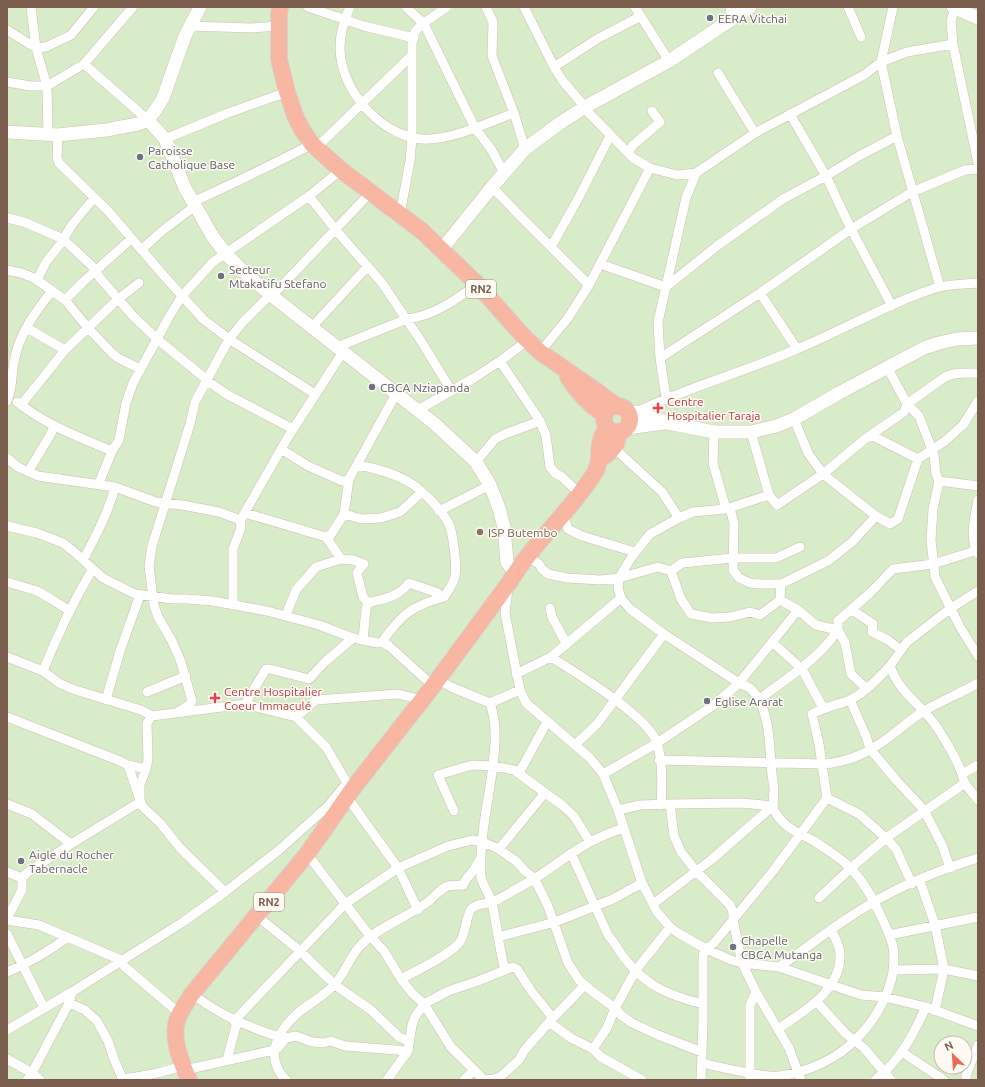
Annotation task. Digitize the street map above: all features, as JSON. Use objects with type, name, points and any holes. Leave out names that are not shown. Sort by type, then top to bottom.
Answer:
[{"type":"highway","name":"RN2","points":[[186,1072],[176,1041],[176,1025],[180,1014],[192,994],[308,854],[349,789],[436,683],[528,557],[580,494],[596,472],[600,460],[601,439],[619,419],[591,406],[560,366],[540,352],[525,338],[477,284],[442,249],[422,231],[341,170],[314,146],[296,118],[287,92],[279,59],[280,7]]},
{"type":"highway","points":[[614,448],[618,439],[619,419]]},
{"type":"highway","name":"RN2","points":[[600,460],[614,448]]},
{"type":"street","points":[[31,7],[36,48],[47,86],[53,135],[59,163],[108,211],[131,239],[203,319],[229,339],[315,394]]},
{"type":"street","points":[[7,30],[36,48],[46,47],[71,35],[94,7]]},
{"type":"street","points":[[7,82],[31,86],[47,86],[84,64],[133,7]]},
{"type":"street","points":[[7,132],[53,135],[106,130],[138,124],[148,120],[163,98],[190,26],[200,7]]},
{"type":"street","points":[[308,7],[364,26],[414,38]]},
{"type":"street","points":[[350,7],[344,19],[340,49],[343,67],[352,90],[361,104],[374,117],[390,129],[412,138],[438,138],[451,136],[514,113]]},
{"type":"street","points":[[406,7],[424,24],[475,128],[491,149],[504,172]]},
{"type":"street","points":[[400,214],[410,161],[412,138],[412,55],[415,32],[421,25],[447,7]]},
{"type":"street","points":[[486,7],[492,22],[492,56],[514,113],[525,149]]},
{"type":"street","points":[[524,7],[554,67],[562,80],[587,111],[633,158],[650,168],[677,174],[696,173],[755,133],[864,75],[881,62],[907,52],[952,44]]},
{"type":"street","points":[[635,7],[669,60]]},
{"type":"street","points":[[729,20],[731,7]]},
{"type":"street","points":[[442,249],[504,172],[525,149],[560,123],[585,107],[669,60],[750,7]]},
{"type":"street","points":[[848,7],[861,37]]},
{"type":"street","points":[[893,7],[881,62],[896,136],[940,286]]},
{"type":"street","points":[[978,18],[954,7],[951,21],[952,44],[978,163]]},
{"type":"street","points":[[554,67],[596,39],[641,16]]},
{"type":"street","points":[[190,26],[251,28],[279,26]]},
{"type":"street","points":[[141,250],[194,204],[258,171],[314,146],[361,104],[412,55]]},
{"type":"street","points":[[84,64],[148,120],[165,139],[185,188],[225,253],[247,275],[271,295],[434,424],[476,462],[490,485],[499,508],[504,527],[507,562],[512,578],[505,613],[520,690],[526,703],[547,722],[576,744],[603,774],[618,810],[642,883],[662,918],[678,933],[706,949],[742,963],[779,968],[861,995],[885,997],[926,1007],[978,1026]]},
{"type":"street","points":[[718,73],[755,133]]},
{"type":"street","points":[[165,139],[228,113],[287,92]]},
{"type":"street","points":[[628,153],[633,145],[660,122],[652,111]]},
{"type":"street","points":[[790,114],[826,176],[851,229],[892,306]]},
{"type":"street","points":[[551,247],[578,199],[610,136]]},
{"type":"street","points":[[666,287],[717,246],[783,199],[896,136]]},
{"type":"street","points":[[540,352],[568,318],[589,285],[650,168]]},
{"type":"street","points":[[660,358],[760,293],[851,229],[912,192],[965,170],[978,169]]},
{"type":"street","points":[[99,483],[112,451],[119,440],[126,403],[140,369],[157,340],[168,317],[182,296],[213,262],[309,196],[341,170]]},
{"type":"street","points":[[666,398],[660,358],[658,322],[686,198],[696,173]]},
{"type":"street","points":[[492,187],[589,285]]},
{"type":"street","points":[[175,714],[192,701],[182,662],[158,617],[152,598],[149,566],[152,546],[190,424],[195,402],[229,339],[243,322],[371,192]]},
{"type":"street","points":[[309,196],[390,294],[451,390]]},
{"type":"street","points":[[37,280],[46,262],[57,250],[71,226],[94,198]]},
{"type":"street","points":[[7,218],[24,222],[63,239],[78,252],[95,271],[117,300],[157,340],[206,380],[228,395],[293,429]]},
{"type":"street","points":[[65,300],[131,239]]},
{"type":"street","points":[[600,264],[666,287]]},
{"type":"street","points":[[312,327],[368,266]]},
{"type":"street","points":[[7,270],[21,273],[37,280],[65,300],[88,328],[118,358],[140,369]]},
{"type":"street","points":[[21,405],[65,350],[117,300],[139,283]]},
{"type":"street","points":[[619,419],[666,398],[797,349],[940,286],[978,283]]},
{"type":"street","points":[[233,605],[233,549],[241,528],[240,522],[340,349],[407,319],[419,318],[438,309],[458,298],[477,284]]},
{"type":"street","points":[[52,291],[34,313],[18,346],[14,362],[9,398],[53,426],[112,451]]},
{"type":"street","points":[[760,293],[797,349]]},
{"type":"street","points":[[27,328],[65,350]]},
{"type":"street","points":[[416,410],[474,378],[500,361],[523,344],[525,338]]},
{"type":"street","points":[[619,419],[634,427],[668,423],[714,432],[751,432],[776,426],[794,419],[839,393],[924,348],[957,339],[978,338]]},
{"type":"street","points":[[500,361],[540,421],[546,436],[550,467],[555,473],[562,476],[580,494]]},
{"type":"street","points":[[887,367],[907,404],[918,416],[932,451],[938,481],[933,509],[931,540],[933,564],[936,577],[960,627],[978,656]]},
{"type":"street","points":[[751,432],[769,495],[777,504],[823,474],[871,435],[904,412],[907,404],[948,375],[978,373]]},
{"type":"street","points":[[326,537],[330,536],[344,514],[349,478],[396,394]]},
{"type":"street","points":[[794,419],[808,453],[823,474],[876,516],[890,524],[898,519],[918,459],[932,451],[963,425],[978,401]]},
{"type":"street","points":[[476,462],[495,439],[540,421]]},
{"type":"street","points":[[28,472],[52,432],[53,426]]},
{"type":"street","points":[[714,432],[713,462],[734,524],[733,570],[739,578],[750,583],[781,584],[828,561],[852,542],[876,516]]},
{"type":"street","points":[[871,435],[918,459]]},
{"type":"street","points":[[614,448],[662,492],[678,518]]},
{"type":"street","points":[[281,449],[308,466],[342,481],[346,481],[349,478]]},
{"type":"street","points":[[7,458],[18,467],[44,477],[115,486],[156,502],[219,512],[235,518],[240,522]]},
{"type":"street","points":[[357,465],[392,474],[409,482],[422,492],[449,524],[454,547],[455,575],[453,583],[444,597],[415,608],[404,615],[382,642]]},
{"type":"street","points":[[938,481],[978,486]]},
{"type":"street","points":[[439,511],[490,485]]},
{"type":"street","points":[[83,560],[110,505],[115,486]]},
{"type":"street","points":[[344,514],[362,519],[381,518],[400,512],[422,492]]},
{"type":"street","points":[[702,1063],[750,1077],[800,1076],[836,1057],[855,1040],[873,1019],[890,986],[894,970],[893,947],[889,935],[866,887],[851,868],[825,848],[784,823],[777,814],[773,806],[774,792],[766,715],[750,688],[739,683],[664,634],[630,609],[621,598],[618,588],[619,578],[635,552],[650,534],[678,518],[693,512],[728,508],[769,495]]},
{"type":"street","points":[[867,689],[851,674],[845,643],[838,630],[838,621],[870,593],[893,569],[933,564],[977,552],[973,534],[978,500]]},
{"type":"street","points":[[245,513],[326,537],[341,559]]},
{"type":"street","points":[[557,521],[566,523],[568,529],[582,536],[635,552]]},
{"type":"street","points":[[7,526],[37,533],[63,543],[92,570],[126,591],[152,598],[203,600],[286,615],[319,625],[353,638],[378,643],[382,642],[436,683],[451,687],[490,703],[520,690]]},
{"type":"street","points":[[671,571],[682,563],[733,558],[776,558],[800,547]]},
{"type":"street","points":[[528,557],[539,564],[548,574],[567,578],[600,580],[619,578],[658,567],[671,571]]},
{"type":"street","points":[[286,615],[296,590],[316,567],[341,559],[353,560],[364,564],[357,573],[363,597],[368,603],[363,640]]},
{"type":"street","points":[[43,671],[79,591],[92,570]]},
{"type":"street","points":[[671,571],[681,599],[691,614],[712,618],[730,617],[750,612],[760,615],[780,600],[781,584]]},
{"type":"street","points":[[7,582],[37,591],[51,598],[70,611]]},
{"type":"street","points":[[368,603],[394,597],[409,583],[438,593],[440,598]]},
{"type":"street","points":[[701,1080],[703,955],[706,949],[714,943],[774,871],[827,798],[812,714],[823,708],[850,700],[867,689],[890,666],[907,642],[951,608],[978,591]]},
{"type":"street","points":[[106,700],[118,658],[140,595]]},
{"type":"street","points":[[516,674],[551,657],[621,598]]},
{"type":"street","points":[[780,600],[798,610],[816,625],[838,630]]},
{"type":"street","points":[[550,608],[552,617],[566,644]]},
{"type":"street","points":[[603,774],[656,743],[714,705],[739,683],[798,610]]},
{"type":"street","points":[[852,610],[873,624],[872,632],[888,640],[900,650]]},
{"type":"street","points":[[758,700],[802,669],[830,642],[838,630]]},
{"type":"street","points":[[576,744],[597,724],[664,634]]},
{"type":"street","points":[[245,704],[266,669],[309,679],[326,661],[353,638]]},
{"type":"street","points":[[772,642],[802,669],[823,708]]},
{"type":"street","points":[[7,657],[43,671],[59,683],[106,700],[141,710],[152,716],[245,704],[296,717],[326,748],[349,789],[398,868],[418,910]]},
{"type":"street","points":[[551,657],[616,700],[647,727],[656,743],[661,788],[677,844],[681,852],[696,871],[730,905],[733,912],[733,920],[742,963],[756,992],[789,1048],[800,1076]]},
{"type":"street","points":[[890,666],[899,686],[935,725],[948,744],[964,778],[978,800]]},
{"type":"street","points":[[147,692],[186,676]]},
{"type":"street","points":[[659,760],[822,764],[839,763],[853,758],[870,749],[892,736],[923,711],[978,683]]},
{"type":"street","points":[[296,717],[316,700],[398,694],[422,700]]},
{"type":"street","points":[[850,700],[866,736],[870,749],[924,810],[942,845],[950,868]]},
{"type":"street","points":[[490,703],[496,730],[483,842],[481,844],[481,881],[487,889],[492,903],[505,970]]},
{"type":"street","points":[[140,802],[140,785],[148,760],[147,722],[152,716]]},
{"type":"street","points":[[7,718],[128,765],[146,770]]},
{"type":"street","points":[[519,773],[547,722]]},
{"type":"street","points":[[128,765],[142,806],[161,824],[180,848],[225,892]]},
{"type":"street","points":[[454,810],[438,775],[472,765],[492,766],[514,770],[544,794],[563,806],[574,816],[590,842]]},
{"type":"street","points":[[820,898],[851,868],[886,838],[924,810],[978,765]]},
{"type":"street","points":[[7,1030],[72,992],[183,922],[279,850],[349,789]]},
{"type":"street","points":[[499,849],[544,794]]},
{"type":"street","points":[[827,798],[859,814],[886,838],[896,849],[916,882],[934,925],[944,969],[935,1011]]},
{"type":"street","points":[[140,802],[28,872],[22,878],[22,890],[7,919],[39,925],[121,960],[124,966],[180,1014]]},
{"type":"street","points":[[618,810],[640,805],[665,804],[742,803],[773,806]]},
{"type":"street","points":[[7,804],[32,814],[71,844]]},
{"type":"street","points":[[653,904],[696,871],[773,806]]},
{"type":"street","points":[[401,979],[433,962],[460,941],[465,931],[468,914],[471,909],[480,903],[492,903],[590,842],[623,828]]},
{"type":"street","points":[[227,1060],[236,1021],[300,951],[346,904],[398,868],[448,846],[472,840],[483,842],[499,849],[517,862],[534,878],[544,895],[568,963],[579,980],[616,1008],[621,1015],[632,1023],[702,1052]]},
{"type":"street","points":[[571,853],[608,935],[617,945],[624,958],[643,977],[665,992],[703,1004]]},
{"type":"street","points":[[308,854],[370,936],[384,951],[401,979],[424,1004],[451,1047],[484,1080],[500,1077],[519,1060],[524,1051],[551,1020],[585,985]]},
{"type":"street","points":[[779,968],[831,930],[874,902],[916,882],[978,858]]},
{"type":"street","points":[[281,1079],[274,1058],[275,1042],[298,1013],[335,985],[361,945],[370,936],[418,910],[441,890],[448,886],[463,885],[467,878],[474,872],[480,859]]},
{"type":"street","points":[[8,874],[22,878]]},
{"type":"street","points":[[498,937],[554,922],[613,899],[642,883]]},
{"type":"street","points":[[257,916],[300,951],[335,985],[371,1010],[409,1046]]},
{"type":"street","points":[[889,935],[978,917]]},
{"type":"street","points":[[593,1050],[607,1028],[636,970],[670,926]]},
{"type":"street","points":[[778,1029],[816,1002],[831,986],[840,953],[839,946],[831,930]]},
{"type":"street","points":[[7,934],[44,1008]]},
{"type":"street","points":[[7,972],[23,966],[46,953],[68,937]]},
{"type":"street","points":[[392,1078],[409,1046],[412,1025],[424,1004],[448,991],[485,979],[513,967],[517,969],[551,1020],[571,1038],[641,1080]]},
{"type":"street","points":[[894,970],[944,969],[978,976]]},
{"type":"street","points":[[29,1077],[69,1003],[72,992]]},
{"type":"street","points":[[750,1077],[750,1005],[756,992]]},
{"type":"street","points":[[192,994],[211,1008],[236,1021],[279,1036]]},
{"type":"street","points":[[816,1002],[846,1034],[864,1048],[891,1080]]},
{"type":"street","points":[[69,1003],[85,1010],[97,1021],[108,1041],[120,1079],[140,1077],[172,1070],[186,1072],[227,1060],[274,1050],[286,1038],[296,1036],[312,1042],[323,1043],[331,1041],[345,1046],[409,1046]]},
{"type":"street","points":[[875,1080],[902,1052],[926,1007]]},
{"type":"street","points":[[966,1080],[966,1076],[978,1045]]},
{"type":"street","points":[[902,1052],[944,1080]]},
{"type":"street","points":[[7,1059],[29,1077],[40,1080]]},
{"type":"street","points":[[464,1080],[474,1070]]},
{"type":"green space","points":[[7,7],[978,7],[978,1080],[7,1080]]},
{"type":"place","name":"EERA Vitchai","points":[[710,18]]},
{"type":"place","name":"Paroisse Catholique Base","points":[[140,157]]},
{"type":"place","name":"Secteur Mtakatifu Stefano","points":[[221,276]]},
{"type":"place","name":"CBCA Nziapanda","points":[[372,387]]},
{"type":"place","name":"Centre Hospitalier Taraja","points":[[658,408]]},
{"type":"place","name":"ISP Butembo","points":[[480,532]]},
{"type":"place","name":"Centre Hospitalier Coeur Immaculé","points":[[215,698]]},
{"type":"place","name":"Eglise Ararat","points":[[707,701]]},
{"type":"place","name":"Aigle du Rocher Tabernacle","points":[[21,861]]},
{"type":"place","name":"Chapelle CBCA Mutanga","points":[[733,947]]}]
